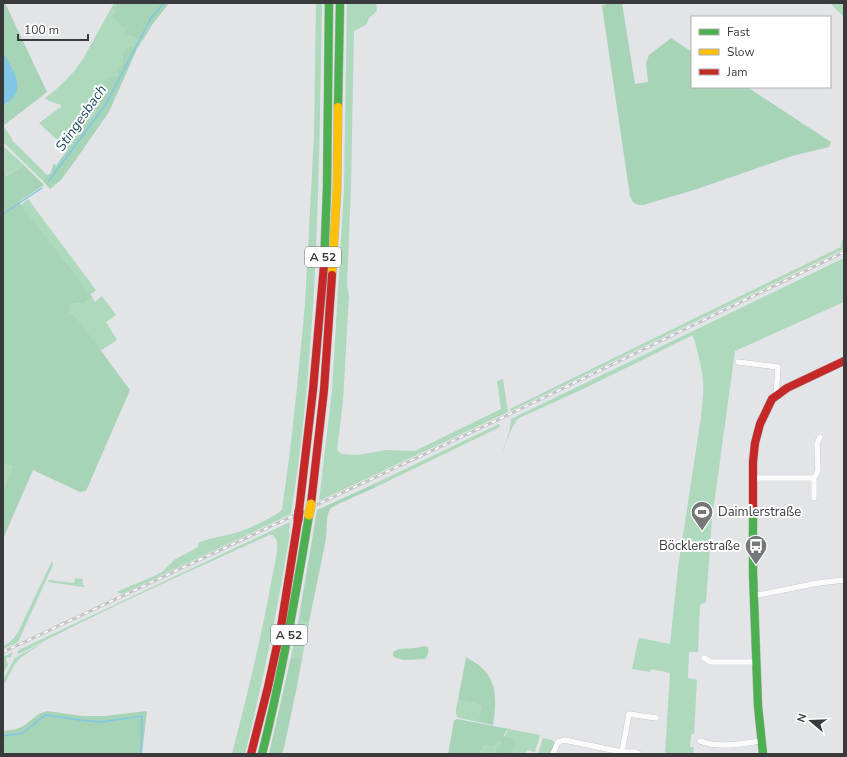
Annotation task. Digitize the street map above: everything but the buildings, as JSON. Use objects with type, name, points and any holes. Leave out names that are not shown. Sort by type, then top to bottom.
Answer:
[{"type":"main road","name":"A 52","points":[[251,754],[268,687],[280,627],[298,520],[310,425],[321,299],[327,189],[330,3]]},
{"type":"main road","name":"A 52","points":[[262,754],[278,690],[295,604],[310,515],[324,390],[336,205],[340,3]]},
{"type":"main road","points":[[763,754],[758,706],[753,596],[752,536],[754,450],[760,424],[768,406],[776,396],[787,388],[844,361]]},
{"type":"street","points":[[738,362],[778,367],[776,396]]},
{"type":"street","points":[[814,498],[814,478],[818,470],[817,444],[820,437]]},
{"type":"street","points":[[753,478],[814,478]]},
{"type":"street","points":[[753,596],[818,583],[844,580]]},
{"type":"street","points":[[704,658],[711,662],[756,662]]},
{"type":"street","points":[[622,752],[628,714],[656,718]]},
{"type":"street","points":[[553,754],[558,742],[564,740],[622,752],[635,752],[639,754]]},
{"type":"street","points":[[700,741],[707,744],[727,745],[761,741]]},
{"type":"green space","points":[[3,3],[5,3],[47,92],[3,126],[3,106],[8,103],[5,56],[3,55]]},
{"type":"green space","points":[[114,3],[123,3],[120,4],[113,13],[119,24],[125,29],[125,34],[143,40],[137,49],[134,47],[123,59],[123,66],[116,68],[118,75],[117,77],[101,88],[94,116],[73,132],[75,139],[68,150],[39,123],[61,107],[61,105],[45,98],[66,80],[79,65]]},
{"type":"green space","points":[[169,3],[152,25],[143,40],[124,34],[125,29],[113,16],[117,4]]},
{"type":"green space","points":[[316,3],[322,3],[316,259],[307,387],[291,514],[122,594],[116,592],[162,572],[174,560],[198,547],[198,543],[243,530],[265,521],[282,510],[290,451],[305,304],[314,135]]},
{"type":"green space","points":[[347,3],[376,3],[377,11],[369,18],[366,25],[354,31],[351,187],[347,285],[349,296],[343,401],[337,450],[341,454],[358,455],[386,450],[415,451],[501,409],[497,381],[503,379],[508,412],[319,501],[332,391],[344,189]]},
{"type":"green space","points":[[609,3],[622,3],[635,84],[648,82],[646,63],[649,55],[671,38],[691,51],[691,88],[749,88],[831,142],[829,147],[792,156],[697,189],[643,205],[638,205],[630,196],[602,6]]},
{"type":"green space","points":[[830,3],[844,3],[844,17]]},
{"type":"green space","points":[[132,46],[137,49],[109,112],[61,180],[50,189],[43,181],[47,175],[51,173],[53,164],[56,166],[75,139],[73,132],[75,127],[94,116],[99,96],[105,82],[110,77],[117,77],[118,75],[116,68],[123,65],[124,53],[128,47]]},
{"type":"green space","points":[[5,128],[12,140],[47,175],[43,181],[3,142],[3,129]]},
{"type":"green space","points":[[3,146],[24,165],[5,176],[3,173]]},
{"type":"green space","points":[[24,165],[44,185],[19,202],[92,297],[84,303],[69,305],[69,312],[76,317],[130,390],[86,491],[80,492],[33,470],[3,539],[3,490],[13,466],[3,464],[3,173],[6,176]]},
{"type":"green space","points":[[28,199],[96,290],[90,295],[21,205]]},
{"type":"green space","points":[[842,240],[844,240],[844,249],[511,411],[510,409],[841,247]]},
{"type":"green space","points":[[844,258],[844,302],[735,351],[712,519],[706,602],[700,605],[698,652],[689,652],[688,678],[697,680],[694,734],[691,734],[690,747],[694,747],[693,754],[665,754],[670,673],[651,669],[650,672],[632,669],[640,638],[670,644],[678,568],[703,399],[702,370],[693,335],[581,390],[519,418],[511,430],[502,454],[510,429],[511,419]]},
{"type":"green space","points":[[102,296],[116,315],[106,322],[117,340],[100,351],[76,317],[69,312],[68,305],[84,303],[92,297],[95,302]]},
{"type":"green space","points":[[499,424],[500,427],[374,488],[374,484]]},
{"type":"green space","points":[[3,464],[13,466],[3,490]]},
{"type":"green space","points":[[374,484],[374,488],[338,504],[329,511],[327,518],[326,539],[309,622],[307,623],[302,621],[299,617],[317,510]]},
{"type":"green space","points":[[290,522],[290,533],[275,617],[245,754],[232,754],[248,692],[276,560],[277,542],[273,535],[269,535],[175,578],[21,653],[17,653],[19,650]]},
{"type":"green space","points":[[52,561],[53,565],[18,642],[3,649],[3,646],[12,640],[17,633]]},
{"type":"green space","points":[[75,578],[83,579],[82,584],[84,587],[48,582],[49,580],[74,583]]},
{"type":"green space","points":[[299,617],[306,623],[309,622],[302,659],[291,657]]},
{"type":"green space","points":[[44,642],[20,658],[3,686],[3,680],[15,658]]},
{"type":"green space","points":[[424,646],[428,647],[428,655],[425,659],[403,660],[394,657],[393,655],[393,652],[399,649]]},
{"type":"green space","points":[[13,652],[10,658],[6,658],[8,664],[3,674],[3,657]]},
{"type":"green space","points":[[291,657],[302,659],[284,748],[282,754],[269,754]]},
{"type":"green space","points":[[466,657],[478,664],[489,676],[492,682],[495,696],[493,725],[478,722],[481,705],[458,700]]},
{"type":"green space","points":[[458,700],[481,705],[478,722],[459,718],[457,716],[456,710]]},
{"type":"green space","points":[[47,711],[82,716],[105,716],[147,711],[142,754],[3,754],[3,731],[23,726],[37,715]]},
{"type":"green space","points":[[457,719],[509,729],[505,732],[504,736],[514,739],[514,744],[510,753],[518,752],[519,754],[495,754],[496,748],[502,746],[502,743],[497,742],[493,745],[484,745],[479,754],[448,754],[454,721]]},
{"type":"green space","points":[[509,729],[540,735],[535,752],[527,750],[525,754],[519,754],[518,752],[510,754],[505,738],[505,735]]},
{"type":"green space","points":[[543,738],[552,740],[555,744],[552,754],[538,754]]},
{"type":"green space","points":[[497,742],[502,743],[503,746],[496,748],[495,754],[479,754],[484,745]]},
{"type":"water","points":[[3,55],[5,55],[15,76],[17,88],[11,100],[3,106]]},
{"type":"waterway","name":"Stingesbach","points":[[48,182],[106,104],[151,18],[164,3]]},
{"type":"waterway","name":"Stingesbach","points":[[3,214],[42,188]]},
{"type":"waterway","points":[[3,736],[23,733],[45,715],[101,722],[142,716],[141,754]]},
{"type":"railway","points":[[3,652],[510,414],[844,252]]},
{"type":"traffic: fast","points":[[324,265],[327,188],[329,3]]},
{"type":"traffic: fast","points":[[338,107],[340,3]]},
{"type":"traffic: fast","points":[[753,514],[753,573],[758,706],[763,754]]},
{"type":"traffic: fast","points":[[262,754],[288,635],[309,515]]},
{"type":"traffic: slow","points":[[332,275],[337,189],[338,107]]},
{"type":"traffic: slow","points":[[309,515],[311,504]]},
{"type":"traffic: jam","points":[[299,511],[313,390],[324,265]]},
{"type":"traffic: jam","points":[[311,504],[324,390],[332,275]]},
{"type":"traffic: jam","points":[[753,514],[753,462],[755,443],[760,424],[772,399],[787,388],[844,361]]},
{"type":"traffic: jam","points":[[298,520],[299,511]]},
{"type":"traffic: jam","points":[[251,754],[281,627],[298,520]]},
{"type":"place","name":"Daimlerstraße","points":[[702,532]]},
{"type":"place","name":"Böcklerstraße","points":[[756,566]]}]
